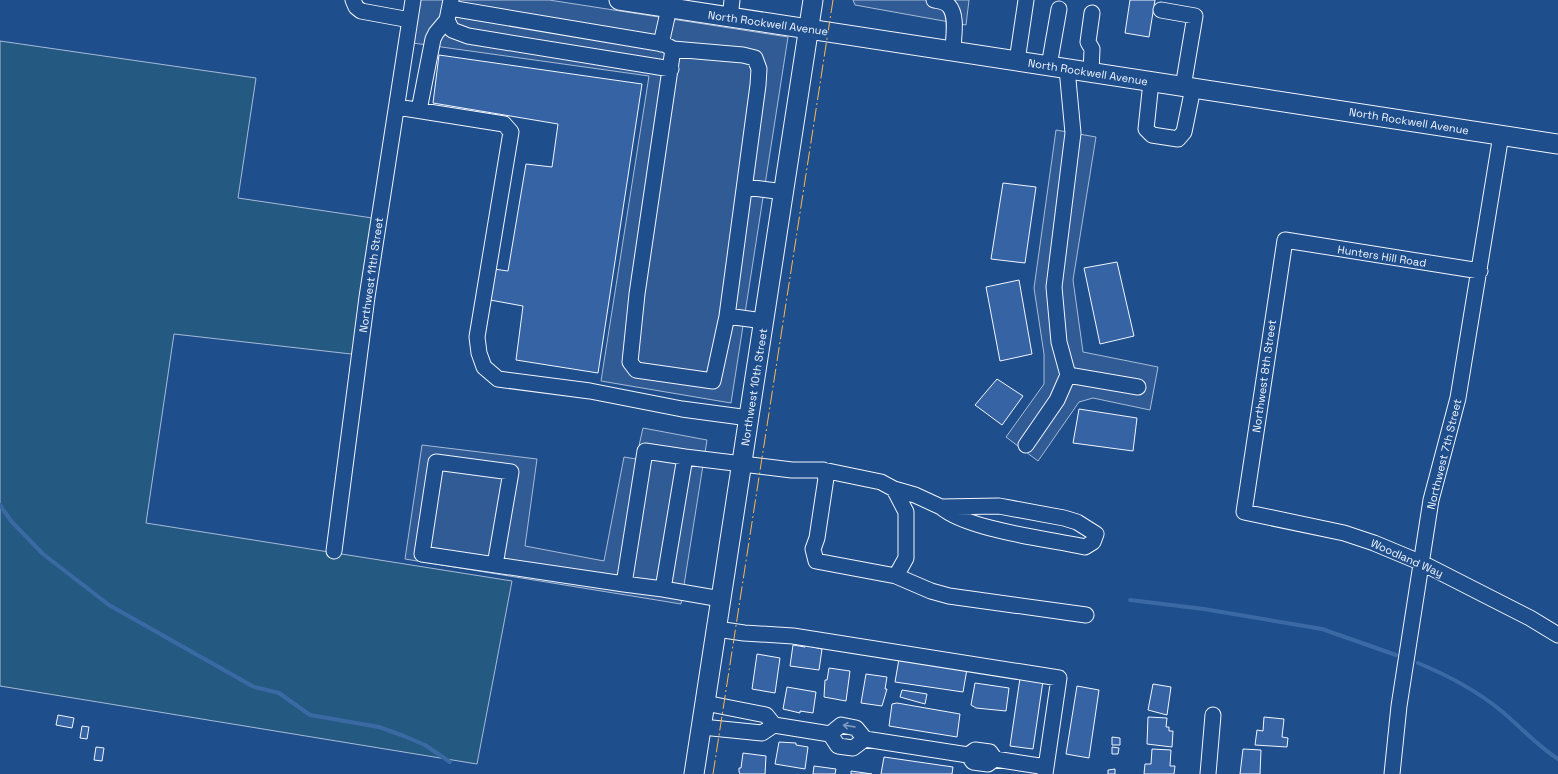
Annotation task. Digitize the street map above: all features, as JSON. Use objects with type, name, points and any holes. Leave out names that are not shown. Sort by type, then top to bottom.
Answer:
[{"type":"main road","name":"North Rockwell Avenue","points":[[619,0],[669,8],[731,9],[809,28],[1091,73],[1558,144]]},
{"type":"main road","name":"Northwest 10th Street","points":[[694,774],[813,0]]},
{"type":"street","points":[[353,0],[361,11],[410,20]]},
{"type":"street","name":"Northwest 11th Street","points":[[334,551],[367,297],[413,0]]},
{"type":"street","points":[[934,0],[944,2],[950,6],[953,18],[952,51]]},
{"type":"street","points":[[1017,61],[1026,0]]},
{"type":"street","points":[[449,10],[667,46],[744,55],[755,58],[759,68],[759,80],[727,316],[713,381],[636,370],[630,362],[637,294],[671,69],[667,46],[669,8]]},
{"type":"street","points":[[1049,66],[1059,9]]},
{"type":"street","points":[[449,10],[452,30],[468,36],[671,69]]},
{"type":"street","points":[[419,110],[433,39],[449,10]]},
{"type":"street","points":[[1151,82],[1146,129],[1152,135],[1178,139],[1184,132],[1194,16],[1161,10]]},
{"type":"street","points":[[1091,73],[1092,49],[1088,42],[1092,13]]},
{"type":"street","points":[[1026,445],[1057,400],[1068,375],[1059,342],[1054,287],[1073,134],[1067,69]]},
{"type":"street","points":[[397,107],[504,124],[511,132],[477,337],[479,353],[484,367],[498,379],[590,391],[682,409],[749,418]]},
{"type":"street","name":"Northwest 7th Street","points":[[1392,774],[1399,706],[1431,500],[1458,398],[1480,271],[1501,135]]},
{"type":"street","points":[[745,187],[784,192]]},
{"type":"street","name":"Hunters Hill Road","points":[[1285,240],[1480,271]]},
{"type":"street","name":"Northwest 8th Street","points":[[1244,512],[1285,240]]},
{"type":"street","points":[[727,316],[764,321]]},
{"type":"street","points":[[1068,375],[1138,387]]},
{"type":"street","points":[[624,584],[645,451],[742,465],[792,470],[823,470],[881,482],[894,489],[915,495],[941,507],[948,513],[987,526],[1085,547],[1093,542],[1096,534],[1077,522],[1064,518],[999,506],[941,507]]},
{"type":"street","points":[[663,589],[685,457]]},
{"type":"street","points":[[496,565],[511,472],[436,462],[422,554],[496,565],[624,584],[663,589],[721,599]]},
{"type":"street","points":[[823,470],[826,478],[817,538],[813,549],[816,561],[896,576],[931,591],[950,596],[1086,615]]},
{"type":"street","points":[[894,489],[906,512],[906,558],[896,576]]},
{"type":"street","name":"Woodland Way","points":[[1244,512],[1344,533],[1374,542],[1422,563],[1530,618],[1558,635]]},
{"type":"street","points":[[705,703],[732,707],[742,711],[766,715],[774,725],[830,734],[838,746],[853,748],[865,739],[968,755],[973,762],[988,764],[995,759],[1046,770],[1059,678],[793,636],[744,633],[717,629]]},
{"type":"street","points":[[740,730],[742,711]]},
{"type":"street","points":[[1208,774],[1213,715]]},
{"type":"street","points":[[702,726],[762,733],[774,725]]},
{"type":"shaded area","points":[[419,0],[549,0],[788,37],[731,403],[601,381],[649,76],[413,43]]},
{"type":"shaded area","points":[[853,0],[969,0],[966,25],[855,5]]},
{"type":"shaded area","points":[[0,41],[256,78],[238,198],[379,219],[360,355],[174,334],[146,523],[512,581],[477,764],[0,686]]},
{"type":"shaded area","points":[[1056,130],[1096,137],[1073,280],[1083,352],[1158,367],[1150,410],[1093,398],[1079,402],[1038,461],[1006,437],[1044,384],[1044,354],[1034,288]]},
{"type":"shaded area","points":[[643,428],[707,440],[681,604],[405,559],[422,445],[537,459],[525,546],[604,561],[624,457],[636,459]]},
{"type":"building","points":[[1130,0],[1155,0],[1149,37],[1125,33]]},
{"type":"building","points":[[439,55],[642,84],[598,373],[516,360],[523,306],[490,300],[494,269],[508,271],[526,164],[552,167],[558,124],[433,103]]},
{"type":"building","points":[[1003,183],[1036,187],[1025,263],[991,259]]},
{"type":"building","points":[[1117,262],[1134,336],[1100,344],[1084,268]]},
{"type":"building","points":[[1019,280],[1032,354],[1000,361],[986,287]]},
{"type":"building","points":[[997,379],[1023,396],[1002,425],[975,405]]},
{"type":"building","points":[[1079,409],[1137,418],[1133,451],[1073,443]]},
{"type":"building","points":[[793,645],[805,647],[805,645],[822,649],[819,670],[790,666]]},
{"type":"building","points":[[757,654],[780,658],[775,693],[752,689]]},
{"type":"building","points":[[899,659],[967,669],[963,692],[895,682]]},
{"type":"building","points":[[829,668],[850,671],[846,701],[824,697],[825,680],[827,680]]},
{"type":"building","points":[[866,674],[887,677],[885,689],[887,689],[882,706],[861,703]]},
{"type":"building","points":[[1020,678],[1043,681],[1033,749],[1010,746]]},
{"type":"building","points":[[975,683],[1009,688],[1006,711],[976,708],[971,705]]},
{"type":"building","points":[[1153,684],[1171,687],[1167,715],[1148,710]]},
{"type":"building","points":[[1077,686],[1099,690],[1089,758],[1066,754]]},
{"type":"building","points":[[787,687],[816,692],[813,713],[800,711],[800,713],[783,709]]},
{"type":"building","points":[[902,690],[927,694],[925,704],[900,697]]},
{"type":"building","points":[[897,703],[960,714],[957,737],[889,726],[892,704]]},
{"type":"building","points":[[58,715],[74,718],[72,728],[56,725]]},
{"type":"building","points":[[1148,717],[1167,718],[1166,727],[1169,727],[1169,731],[1173,731],[1172,747],[1147,744]]},
{"type":"building","points":[[1264,717],[1284,719],[1282,737],[1288,738],[1287,747],[1255,745],[1257,730],[1263,731]]},
{"type":"building","points":[[82,726],[89,727],[87,739],[80,738]]},
{"type":"building","points":[[1112,737],[1120,738],[1120,745],[1112,745]]},
{"type":"building","points":[[779,742],[796,743],[796,745],[808,747],[805,769],[775,764]]},
{"type":"building","points":[[96,747],[104,748],[102,761],[94,760]]},
{"type":"building","points":[[1112,747],[1119,748],[1118,754],[1112,754]]},
{"type":"building","points":[[1152,749],[1171,750],[1170,766],[1175,766],[1174,774],[1144,774],[1145,764],[1151,764]]},
{"type":"building","points":[[1243,749],[1261,750],[1260,774],[1240,774]]},
{"type":"building","points":[[743,753],[766,756],[765,774],[740,774],[739,768],[741,768]]},
{"type":"building","points":[[884,757],[953,767],[952,774],[881,774]]},
{"type":"building","points":[[814,766],[836,769],[835,774],[813,774]]},
{"type":"building","points":[[1115,769],[1115,774],[1108,774],[1108,770]]},
{"type":"building","points":[[851,771],[872,774],[851,774]]},
{"type":"waterway","points":[[0,505],[11,521],[43,554],[109,605],[254,687],[279,693],[310,715],[379,727],[425,745],[450,762]]},
{"type":"waterway","points":[[1130,600],[1204,609],[1322,629],[1396,655]]},
{"type":"waterway","points":[[1418,663],[1439,672],[1480,695],[1499,709],[1542,748],[1558,759]]},
{"type":"power","points":[[713,774],[833,0]]}]
